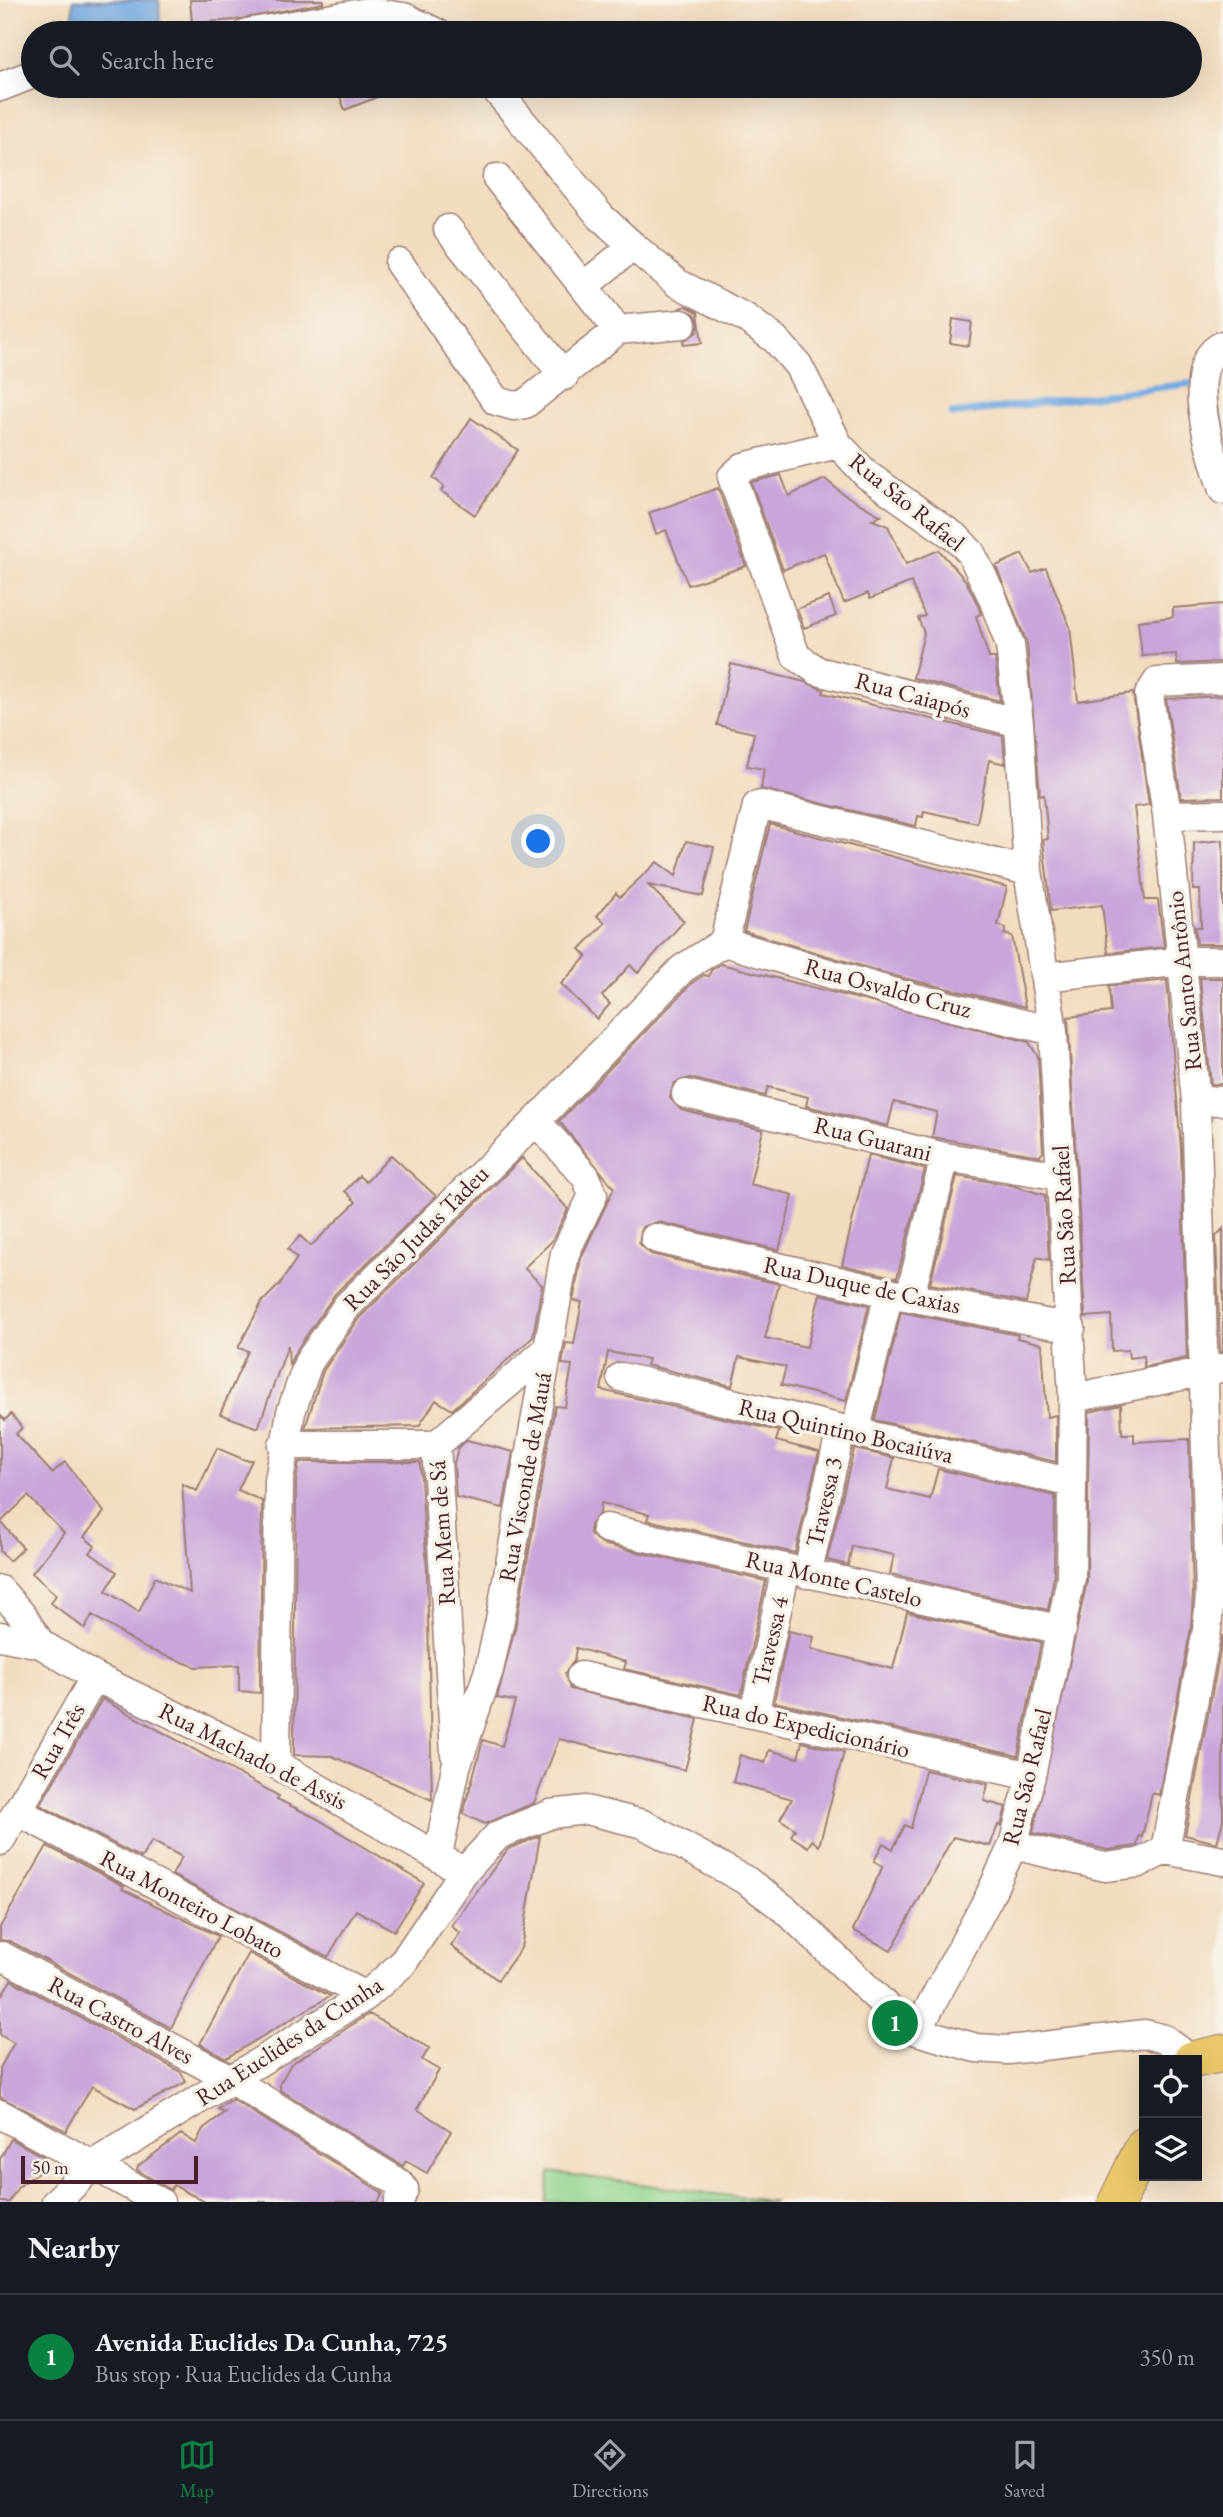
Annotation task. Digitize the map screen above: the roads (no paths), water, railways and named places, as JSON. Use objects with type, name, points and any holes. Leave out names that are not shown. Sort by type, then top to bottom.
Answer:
[{"type":"main road","points":[[1202,2058],[1223,2053]]},
{"type":"main road","points":[[1117,2202],[1139,2156]]},
{"type":"street","points":[[316,21],[368,12],[404,17],[412,21]]},
{"type":"street","points":[[0,86],[21,78]]},
{"type":"street","name":"Rua São Rafael","points":[[503,98],[601,217],[633,246],[677,283],[746,318],[776,340],[798,365],[838,444],[867,475],[958,539],[975,560],[1010,645],[1028,871],[1054,1031],[1071,1328],[1073,1398],[1070,1578],[1062,1630],[1031,1776],[1013,1845],[989,1898],[917,2031]]},
{"type":"street","points":[[497,178],[618,330]]},
{"type":"street","points":[[449,229],[564,376]]},
{"type":"street","points":[[584,286],[633,246]]},
{"type":"street","points":[[399,263],[496,401],[514,406],[525,404],[564,376],[618,330],[746,318]]},
{"type":"street","points":[[1223,345],[1216,349],[1203,382],[1202,419],[1223,490]]},
{"type":"street","name":"Rua Caiapós","points":[[838,444],[743,467],[733,477],[793,651],[807,666],[1018,723]]},
{"type":"street","name":"Rua Santo Antônio","points":[[1165,1850],[1207,1630],[1214,1370],[1209,1101],[1183,961],[1150,689],[1157,682],[1223,679]]},
{"type":"street","points":[[724,942],[755,811],[760,805],[1028,871]]},
{"type":"street","points":[[1167,815],[1223,814]]},
{"type":"street","name":"Rua Osvaldo Cruz","points":[[724,942],[891,992],[1054,1031]]},
{"type":"street","name":"Rua São Judas Tadeu","points":[[276,1764],[278,1520],[283,1445],[309,1363],[337,1317],[536,1121],[682,969],[724,942]]},
{"type":"street","points":[[1045,976],[1183,961],[1223,961]]},
{"type":"street","name":"Rua Guarani","points":[[686,1094],[945,1157],[1061,1176]]},
{"type":"street","name":"Rua Visconde de Mauá","points":[[438,1855],[456,1767],[489,1670],[500,1620],[565,1253],[575,1225],[592,1200],[593,1189],[586,1177],[536,1121]]},
{"type":"street","name":"Travessa 3","points":[[797,1571],[900,1294],[945,1157]]},
{"type":"street","name":"Rua Duque de Caxias","points":[[655,1238],[900,1294],[1071,1328]]},
{"type":"street","name":"Rua Mem de Sá","points":[[456,1767],[436,1445],[547,1350]]},
{"type":"street","points":[[1073,1398],[1214,1370]]},
{"type":"street","name":"Rua Quintino Bocaiúva","points":[[621,1377],[1072,1483]]},
{"type":"street","points":[[283,1445],[436,1445]]},
{"type":"street","name":"Rua Monte Castelo","points":[[606,1528],[1062,1630]]},
{"type":"street","name":"Travessa 4","points":[[754,1714],[797,1571]]},
{"type":"street","name":"Rua Machado de Assis","points":[[0,1590],[22,1615],[41,1644]]},
{"type":"street","points":[[0,1635],[22,1615]]},
{"type":"street","name":"Rua Machado de Assis","points":[[0,1635],[41,1644],[95,1677],[276,1764],[438,1855],[463,1873]]},
{"type":"street","name":"Rua do Expedicionário","points":[[581,1676],[1031,1776]]},
{"type":"street","name":"Rua Três","points":[[0,1841],[95,1677]]},
{"type":"street","name":"Rua Euclides da Cunha","points":[[55,2202],[94,2165],[366,1996],[402,1964],[463,1873],[498,1835],[551,1814],[586,1810],[643,1824],[747,1881],[786,1910],[895,2015],[917,2031],[966,2046],[1008,2050],[1145,2034],[1164,2039],[1185,2055]]},
{"type":"street","name":"Rua Monteiro Lobato","points":[[17,1811],[366,1996]]},
{"type":"street","points":[[1013,1845],[1105,1867],[1139,1863],[1165,1850],[1223,1861]]},
{"type":"street","name":"Rua Castro Alves","points":[[2,1956],[232,2080],[399,2183],[404,2189],[399,2202]]},
{"type":"street","points":[[0,2115],[160,2202]]},
{"type":"water","points":[[73,0],[159,0],[160,21],[73,21]]},
{"type":"waterway","points":[[952,414],[1195,383]]},
{"type":"place","name":"Avenida Euclides Da Cunha, 725","points":[[895,2023]]}]
